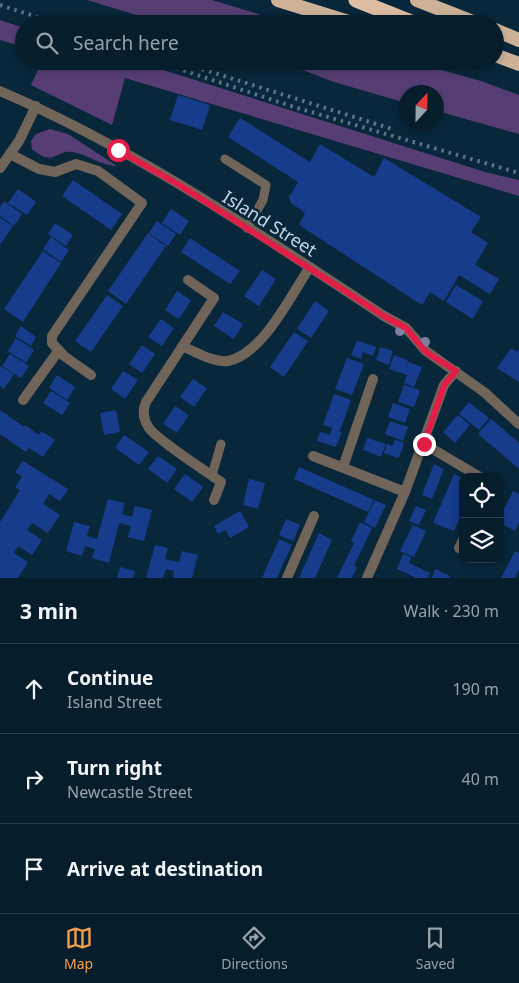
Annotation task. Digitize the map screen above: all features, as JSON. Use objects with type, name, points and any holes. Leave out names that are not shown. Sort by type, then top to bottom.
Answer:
[{"type":"highway","points":[[278,0],[326,15]]},
{"type":"highway","points":[[356,0],[394,15]]},
{"type":"highway","points":[[417,0],[455,15]]},
{"type":"highway","points":[[504,34],[519,40]]},
{"type":"highway","points":[[504,58],[519,64]]},
{"type":"street","name":"Island Street","points":[[0,91],[36,106],[132,158],[406,328],[426,352],[456,371],[509,413],[519,424]]},
{"type":"street","points":[[0,168],[10,154],[36,106]]},
{"type":"street","points":[[10,154],[39,169],[55,172],[76,164],[98,171],[142,203],[55,328],[52,343],[58,350],[91,375]]},
{"type":"street","points":[[184,347],[205,356],[227,361],[246,353],[264,337],[310,267]]},
{"type":"street","points":[[188,280],[214,298],[143,409],[144,417],[150,430],[221,482],[214,500]]},
{"type":"street","points":[[23,400],[58,350]]},
{"type":"street","points":[[367,578],[405,492],[444,385],[456,371]]},
{"type":"street","points":[[343,467],[373,379]]},
{"type":"street","points":[[424,444],[473,473]]},
{"type":"street","points":[[313,456],[405,492]]},
{"type":"street","points":[[287,578],[314,516]]},
{"type":"lane","points":[[225,159],[266,185],[263,200],[247,228]]},
{"type":"lane","points":[[212,475],[221,444]]},
{"type":"shaded area","points":[[87,0],[212,0],[261,15],[136,15]]},
{"type":"shaded area","points":[[0,20],[15,25],[15,44],[0,40]]},
{"type":"shaded area","points":[[38,70],[163,70],[485,172],[519,180],[519,196],[125,78],[112,125],[31,85]]},
{"type":"shaded area","points":[[303,70],[441,70],[481,81],[519,95],[519,134],[444,113],[444,85],[399,85],[399,101],[334,82]]},
{"type":"shaded area","points":[[50,129],[68,134],[117,166],[105,164],[72,152],[62,153],[50,158],[39,154],[32,149],[31,141],[36,134]]},
{"type":"building","points":[[178,95],[210,105],[202,130],[170,120]]},
{"type":"building","points":[[240,118],[310,162],[320,144],[374,177],[384,158],[481,217],[471,232],[488,243],[475,265],[499,279],[490,294],[459,275],[444,301],[430,292],[422,305],[299,225],[305,213],[291,203],[289,197],[298,182],[228,137]]},
{"type":"building","points":[[73,180],[122,214],[111,230],[62,196]]},
{"type":"building","points":[[18,189],[36,202],[27,215],[8,203]]},
{"type":"building","points":[[4,201],[22,214],[14,226],[0,216],[0,207]]},
{"type":"building","points":[[171,209],[189,221],[180,235],[162,223]]},
{"type":"building","points":[[0,218],[13,226],[0,245]]},
{"type":"building","points":[[157,221],[176,234],[168,246],[149,233]]},
{"type":"building","points":[[55,223],[73,235],[66,246],[48,234]]},
{"type":"building","points":[[148,233],[166,246],[126,304],[108,291]]},
{"type":"building","points":[[51,237],[69,250],[61,262],[43,249]]},
{"type":"building","points":[[190,238],[240,271],[230,284],[181,252]]},
{"type":"building","points":[[43,251],[61,263],[23,322],[4,309]]},
{"type":"building","points":[[262,270],[276,279],[259,306],[244,296]]},
{"type":"building","points":[[456,285],[483,301],[473,319],[446,302]]},
{"type":"building","points":[[177,291],[191,300],[179,319],[165,310]]},
{"type":"building","points":[[107,295],[123,306],[91,352],[75,341]]},
{"type":"building","points":[[315,301],[329,311],[311,338],[297,329]]},
{"type":"building","points":[[223,312],[243,324],[234,339],[214,326]]},
{"type":"building","points":[[161,319],[174,328],[162,346],[148,337]]},
{"type":"building","points":[[21,326],[36,337],[31,346],[15,336]]},
{"type":"building","points":[[294,332],[308,341],[284,377],[270,367]]},
{"type":"building","points":[[16,338],[34,350],[26,363],[8,351]]},
{"type":"building","points":[[357,340],[376,347],[373,356],[363,352],[361,359],[351,355]]},
{"type":"building","points":[[142,345],[155,354],[142,373],[129,364]]},
{"type":"building","points":[[380,347],[393,351],[389,365],[376,360]]},
{"type":"building","points":[[511,348],[517,352],[519,349],[519,382],[497,368]]},
{"type":"building","points":[[10,354],[29,366],[21,378],[2,366]]},
{"type":"building","points":[[394,355],[408,360],[405,369],[408,362],[422,367],[414,387],[404,383],[407,375],[389,369]]},
{"type":"building","points":[[347,358],[364,364],[352,395],[335,389]]},
{"type":"building","points":[[0,366],[14,374],[4,389],[0,386]]},
{"type":"building","points":[[123,371],[138,380],[125,399],[111,389]]},
{"type":"building","points":[[57,375],[75,387],[67,400],[49,388]]},
{"type":"building","points":[[193,379],[207,388],[194,407],[180,397]]},
{"type":"building","points":[[404,385],[420,390],[414,407],[398,402]]},
{"type":"building","points":[[51,391],[70,403],[62,415],[43,403]]},
{"type":"building","points":[[334,394],[351,400],[340,431],[335,430],[342,432],[336,447],[317,441],[320,432],[330,435],[332,428],[323,425]]},
{"type":"building","points":[[469,402],[489,418],[479,430],[459,414]]},
{"type":"building","points":[[393,403],[410,409],[405,423],[388,417]]},
{"type":"building","points":[[175,406],[189,415],[177,433],[163,424]]},
{"type":"building","points":[[0,410],[24,427],[25,425],[39,435],[41,431],[55,440],[43,457],[29,448],[26,452],[0,434]]},
{"type":"building","points":[[116,410],[120,432],[104,435],[100,413]]},
{"type":"building","points":[[458,415],[470,425],[455,443],[443,432]]},
{"type":"building","points":[[491,419],[519,443],[519,469],[478,434]]},
{"type":"building","points":[[390,421],[408,427],[403,441],[385,434]]},
{"type":"building","points":[[124,435],[149,452],[139,465],[115,448]]},
{"type":"building","points":[[367,438],[386,444],[381,457],[363,450]]},
{"type":"building","points":[[395,440],[404,443],[399,458],[384,453],[387,444],[392,446]]},
{"type":"building","points":[[158,456],[177,469],[167,483],[148,469]]},
{"type":"building","points":[[23,461],[68,489],[60,501],[49,494],[43,504],[60,515],[48,533],[32,523],[27,530],[42,540],[32,555],[18,546],[14,553],[28,562],[18,578],[0,578],[0,522],[20,490],[15,487],[22,477],[15,472]]},
{"type":"building","points":[[434,464],[444,469],[432,499],[422,495]]},
{"type":"building","points":[[299,467],[374,500],[368,512],[294,479]]},
{"type":"building","points":[[185,474],[203,487],[192,502],[174,489]]},
{"type":"building","points":[[454,474],[459,476],[459,519],[454,531],[433,523]]},
{"type":"building","points":[[249,479],[265,483],[258,509],[243,505]]},
{"type":"building","points":[[513,491],[519,494],[519,522],[515,531],[504,525],[504,509]]},
{"type":"building","points":[[108,499],[125,503],[122,514],[132,517],[135,506],[152,510],[144,541],[128,537],[131,526],[119,523],[109,563],[92,558],[95,549],[85,546],[82,556],[66,551],[74,522],[90,526],[87,536],[97,539]]},
{"type":"building","points":[[375,500],[386,505],[375,528],[364,522]]},
{"type":"building","points":[[416,506],[426,510],[419,525],[409,521]]},
{"type":"building","points":[[240,511],[249,527],[230,538],[226,530],[218,534],[214,526]]},
{"type":"building","points":[[286,519],[300,525],[293,541],[279,535]]},
{"type":"building","points":[[360,522],[372,528],[354,566],[357,567],[352,578],[337,578],[354,543],[351,541]]},
{"type":"building","points":[[413,525],[426,531],[414,557],[400,551]]},
{"type":"building","points":[[319,533],[332,540],[315,578],[299,578]]},
{"type":"building","points":[[279,539],[292,545],[277,578],[262,578]]},
{"type":"building","points":[[155,545],[168,548],[165,559],[179,562],[182,551],[198,555],[192,578],[173,578],[174,571],[166,569],[163,578],[146,578]]},
{"type":"building","points":[[515,551],[519,553],[519,569],[515,578],[501,578]]},
{"type":"building","points":[[403,554],[411,557],[409,563],[430,573],[428,578],[416,578],[397,569]]},
{"type":"building","points":[[120,567],[135,571],[133,578],[117,578]]},
{"type":"building","points":[[435,569],[450,576],[449,578],[432,578]]},
{"type":"railway","points":[[0,5],[31,15]]},
{"type":"railway","points":[[182,70],[294,107],[519,173]]},
{"type":"railway","points":[[205,70],[395,130]]},
{"type":"route","points":[[118,150],[181,186],[384,316],[406,328],[414,340],[426,352],[456,371],[444,385],[424,444]]}]
